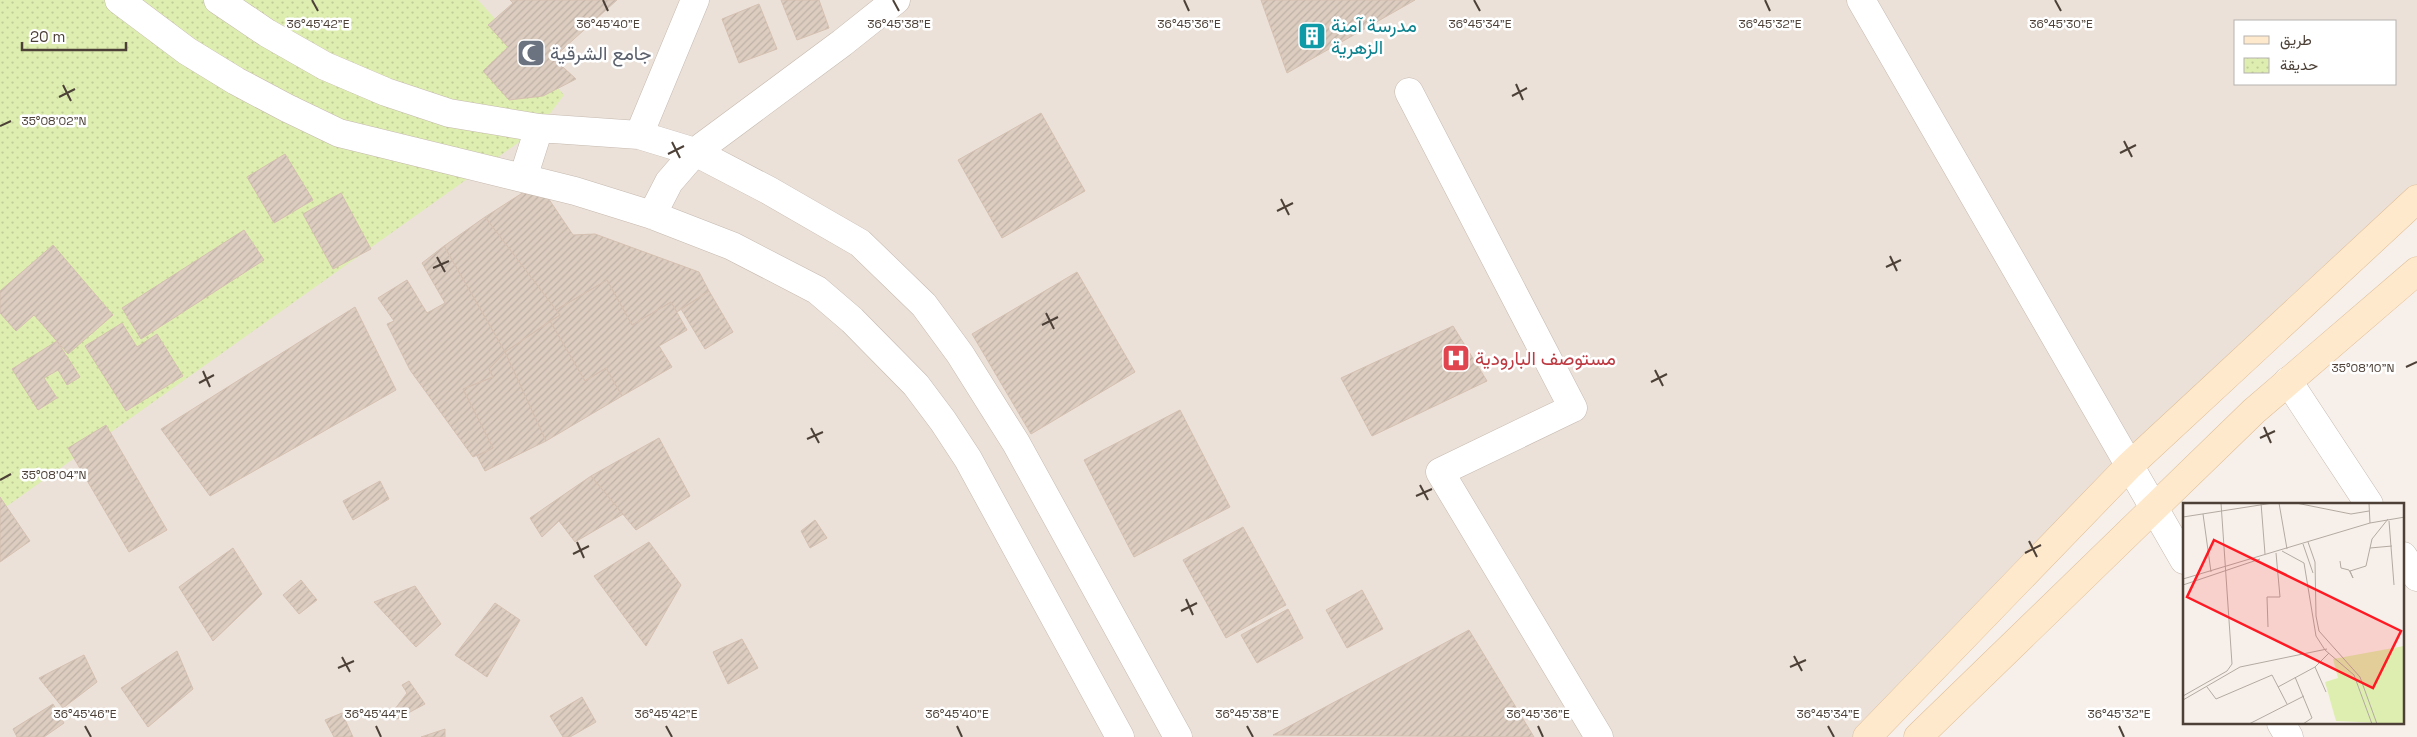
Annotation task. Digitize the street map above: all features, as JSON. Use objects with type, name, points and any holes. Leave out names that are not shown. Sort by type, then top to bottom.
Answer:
[{"type":"main road","points":[[1867,737],[2129,466],[2417,199]]},
{"type":"main road","points":[[1918,737],[2288,381],[2417,271]]},
{"type":"street","points":[[120,0],[187,51],[236,81],[287,108],[339,132],[523,178],[652,215],[732,246],[817,290],[852,320],[916,385],[943,421],[968,459],[1120,737]]},
{"type":"street","points":[[218,0],[267,34],[325,66],[386,92],[449,113],[539,128],[639,135],[695,152],[768,190],[860,243],[924,305],[960,354],[1016,443],[1178,737]]},
{"type":"street","points":[[639,135],[695,0]]},
{"type":"street","points":[[652,215],[669,182],[695,152],[842,43],[896,0]]},
{"type":"street","points":[[1861,0],[2183,558]]},
{"type":"street","points":[[1409,92],[1573,408],[1440,472],[1599,737]]},
{"type":"street","points":[[523,178],[539,128]]},
{"type":"street","points":[[2288,381],[2368,503]]},
{"type":"street","points":[[2404,558],[2417,577]]},
{"type":"street","points":[[2282,724],[2289,737]]},
{"type":"shaded area","points":[[0,0],[2417,0],[2417,199],[1864,737],[0,737]]},
{"type":"green space","points":[[0,0],[478,0],[564,95],[539,128],[0,511]]},
{"type":"building","name":"جامع الشرقية","points":[[510,0],[617,0],[553,58],[576,79],[543,96],[509,100],[483,71],[508,47],[488,25],[513,3]]},
{"type":"building","points":[[781,0],[819,0],[829,28],[797,40]]},
{"type":"building","name":"مدرسة آمنة الزهرية","points":[[1261,0],[1415,0],[1287,73]]},
{"type":"building","points":[[759,4],[777,49],[739,63],[722,19]]},
{"type":"building","points":[[1041,113],[1085,191],[1002,238],[958,160]]},
{"type":"building","points":[[285,154],[313,200],[274,223],[247,177]]},
{"type":"building","points":[[538,183],[573,235],[595,234],[699,272],[709,291],[677,312],[671,302],[632,325],[607,280],[556,310],[485,217]]},
{"type":"building","points":[[341,193],[371,249],[333,269],[303,214]]},
{"type":"building","points":[[485,217],[560,315],[505,352],[444,246]]},
{"type":"building","points":[[244,230],[264,260],[141,339],[122,308]]},
{"type":"building","points":[[53,245],[113,315],[68,354],[34,315],[16,331],[0,313],[0,291]]},
{"type":"building","points":[[444,246],[505,352],[489,369],[493,377],[463,389],[493,448],[473,457],[410,370],[387,324],[394,321],[378,298],[407,280],[427,313],[445,303],[422,263]]},
{"type":"building","points":[[1077,272],[1135,372],[1031,434],[972,334]]},
{"type":"building","points":[[607,280],[632,325],[671,302],[687,330],[659,346],[672,367],[622,396],[606,368],[585,381],[550,321],[560,315],[556,310]]},
{"type":"building","points":[[709,291],[733,332],[705,349],[681,309]]},
{"type":"building","points":[[355,307],[396,390],[210,496],[161,429]]},
{"type":"building","points":[[550,321],[585,381],[606,368],[622,396],[546,441],[505,352]]},
{"type":"building","points":[[122,323],[137,347],[157,334],[183,376],[126,411],[85,346]]},
{"type":"building","points":[[1453,326],[1487,381],[1372,436],[1341,378]]},
{"type":"building","points":[[57,341],[80,377],[67,385],[58,370],[44,378],[57,398],[38,410],[12,369]]},
{"type":"building","points":[[505,352],[546,441],[485,471],[477,456],[493,448],[463,389],[493,377],[489,369]]},
{"type":"building","points":[[1180,410],[1230,507],[1134,557],[1084,460]]},
{"type":"building","points":[[106,425],[167,530],[129,552],[68,448]]},
{"type":"building","points":[[659,438],[690,496],[636,530],[591,476]]},
{"type":"building","points":[[591,476],[623,514],[575,542],[559,521],[542,537],[530,518]]},
{"type":"building","points":[[380,481],[389,499],[353,520],[343,501]]},
{"type":"building","points":[[0,497],[30,541],[0,562]]},
{"type":"building","points":[[815,520],[827,538],[810,548],[801,531]]},
{"type":"building","points":[[1243,527],[1286,605],[1226,638],[1183,560]]},
{"type":"building","points":[[649,542],[681,585],[646,646],[594,576]]},
{"type":"building","points":[[233,548],[262,594],[213,641],[179,587]]},
{"type":"building","points":[[301,580],[317,600],[299,614],[283,595]]},
{"type":"building","points":[[415,586],[441,624],[416,647],[374,602]]},
{"type":"building","points":[[1362,590],[1383,629],[1347,648],[1326,610]]},
{"type":"building","points":[[495,603],[520,620],[487,677],[455,655]]},
{"type":"building","points":[[1288,609],[1303,638],[1257,663],[1241,635]]},
{"type":"building","points":[[1469,630],[1534,737],[1273,735]]},
{"type":"building","points":[[742,639],[758,668],[728,684],[713,652]]},
{"type":"building","points":[[177,651],[193,689],[148,727],[121,688]]},
{"type":"building","points":[[84,655],[97,682],[63,708],[39,678]]},
{"type":"building","points":[[409,681],[425,704],[395,720],[392,713],[407,693],[402,685]]},
{"type":"building","points":[[582,697],[596,722],[570,737],[563,737],[550,716]]},
{"type":"building","points":[[53,704],[64,723],[44,737],[17,737],[13,729]]},
{"type":"building","points":[[342,713],[353,737],[334,737],[325,720]]},
{"type":"building","points":[[445,729],[445,737],[421,737]]},
{"type":"place","name":"مدرسة آمنة الزهرية","points":[[1312,36]]},
{"type":"place","name":"جامع الشرقية","points":[[531,53]]},
{"type":"place","name":"مستوصف البارودية","points":[[1456,358]]}]
